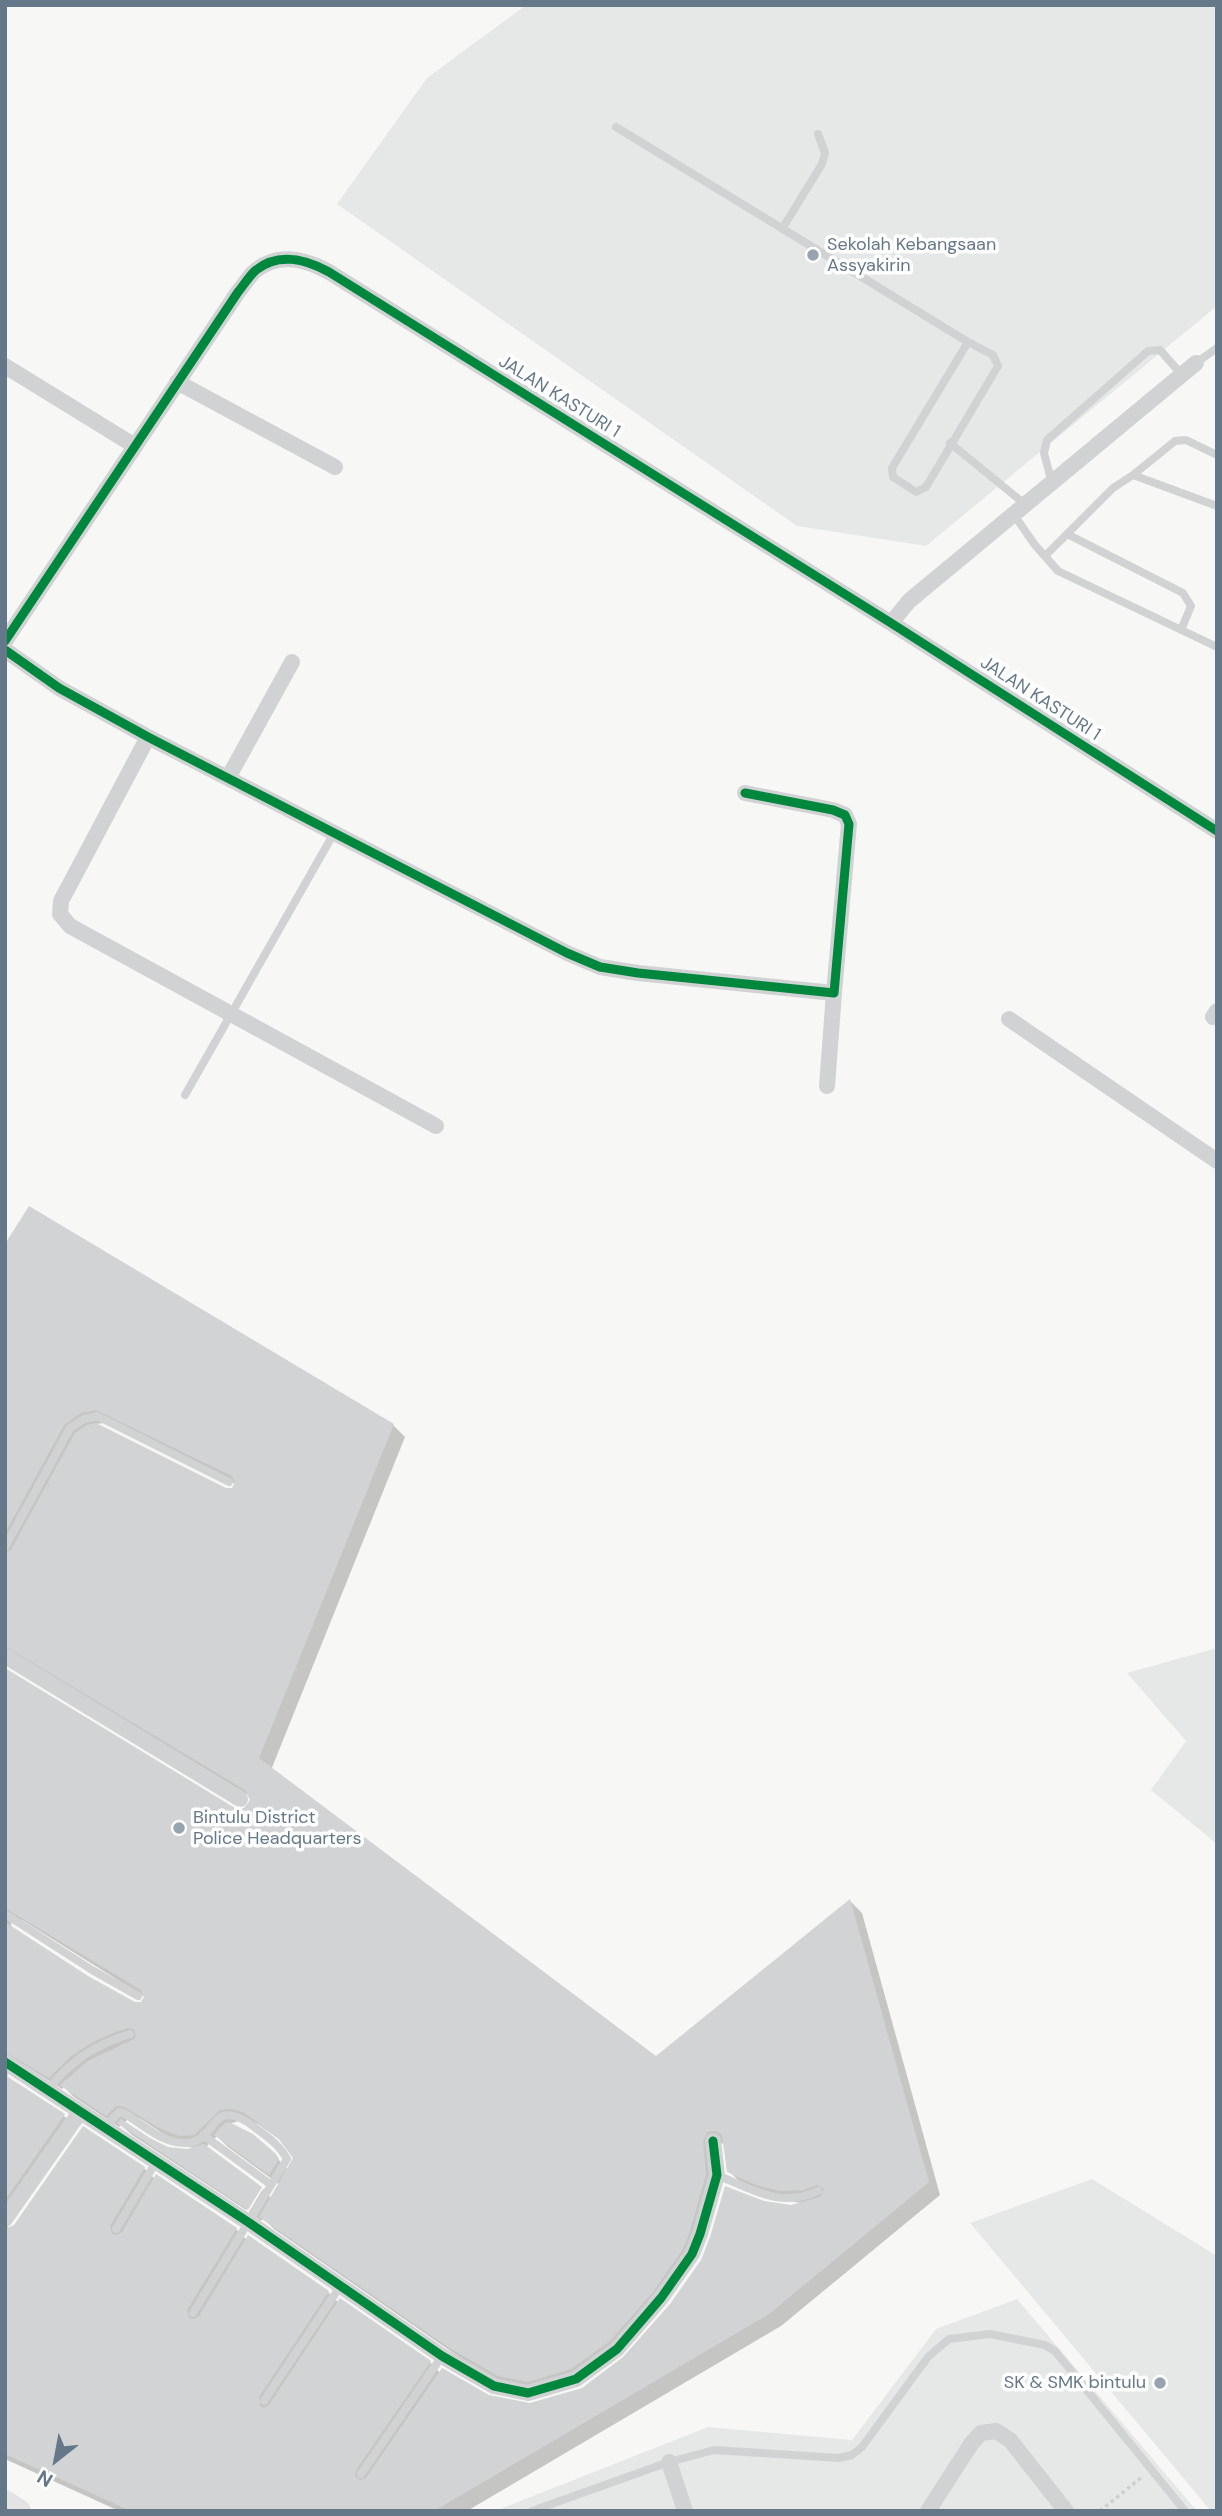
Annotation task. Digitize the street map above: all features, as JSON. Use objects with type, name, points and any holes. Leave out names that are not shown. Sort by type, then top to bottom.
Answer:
[{"type":"main road","points":[[5,2502],[19,2511]]},
{"type":"street","name":"JALAN KASTURI 1","points":[[5,641],[238,292],[256,270],[279,259],[295,258],[312,263],[891,623],[1217,831]]},
{"type":"street","points":[[891,623],[909,601],[1196,363]]},
{"type":"street","points":[[5,366],[135,446]]},
{"type":"street","points":[[177,382],[335,467]]},
{"type":"street","points":[[5,650],[59,688],[148,737],[567,953],[600,967],[638,974],[834,993]]},
{"type":"street","points":[[228,779],[292,662]]},
{"type":"street","points":[[148,737],[61,901],[60,914],[71,926],[436,1126]]},
{"type":"street","points":[[745,793],[833,810],[845,815],[849,824],[827,1086]]},
{"type":"street","points":[[1009,1019],[1217,1161]]},
{"type":"street","points":[[5,1656],[240,1799]]},
{"type":"street","points":[[5,2062],[248,2222],[442,2356],[494,2386],[528,2393],[576,2379],[617,2348],[660,2298],[692,2254],[700,2234],[717,2175],[713,2141]]},
{"type":"street","points":[[5,2219],[80,2112]]},
{"type":"street","points":[[928,2511],[971,2444],[981,2433],[996,2431],[1010,2440],[1066,2511]]},
{"type":"street","points":[[668,2462],[684,2511]]},
{"type":"lane","points":[[616,127],[993,355],[998,366],[926,487],[916,492],[893,477],[892,468],[968,342]]},
{"type":"lane","points":[[782,229],[822,164],[825,153],[818,134]]},
{"type":"lane","points":[[1196,363],[1217,348]]},
{"type":"lane","points":[[1052,483],[1044,453],[1048,440],[1148,351],[1160,350],[1182,375]]},
{"type":"lane","points":[[1045,556],[1113,488],[1175,442],[1186,440],[1217,455]]},
{"type":"lane","points":[[950,443],[1020,510],[1045,556],[1058,570],[1217,647]]},
{"type":"lane","points":[[1133,475],[1217,506]]},
{"type":"lane","points":[[1067,534],[1183,593],[1191,606],[1181,630]]},
{"type":"lane","points":[[185,1095],[334,834]]},
{"type":"lane","points":[[5,1547],[70,1428],[84,1419],[97,1416],[229,1482]]},
{"type":"lane","points":[[5,1914],[138,1996]]},
{"type":"lane","points":[[47,2090],[66,2067],[107,2041],[130,2034]]},
{"type":"lane","points":[[104,2128],[119,2112],[170,2142],[189,2144],[196,2141],[222,2116],[231,2114],[242,2117],[282,2149],[287,2159],[193,2313]]},
{"type":"lane","points":[[203,2135],[270,2184]]},
{"type":"lane","points":[[116,2229],[156,2162]]},
{"type":"lane","points":[[717,2175],[786,2200],[804,2198],[818,2191]]},
{"type":"lane","points":[[264,2401],[341,2285]]},
{"type":"lane","points":[[532,2511],[668,2462],[714,2450],[839,2458],[852,2455],[862,2447],[928,2357],[949,2339],[990,2334],[1045,2344],[1055,2351],[1185,2511]]},
{"type":"lane","points":[[361,2474],[442,2356]]},
{"type":"path","points":[[1100,2511],[1152,2469]]},
{"type":"shaded area","name":"Sekolah Kebangsaan Assyakirin","points":[[526,5],[1217,5],[1217,306],[926,546],[797,526],[337,204],[427,78]]},
{"type":"shaded area","points":[[1217,1648],[1217,1844],[1151,1790],[1186,1741],[1127,1673]]},
{"type":"shaded area","name":"SK & SMK bintulu","points":[[1092,2179],[1217,2256],[1217,2511],[1211,2511],[970,2223]]},
{"type":"shaded area","points":[[1017,2299],[1197,2511],[495,2511],[708,2427],[852,2440],[936,2329]]},
{"type":"building","name":"Bintulu District Police Headquarters","points":[[29,1206],[394,1424],[259,1758],[656,2056],[850,1899],[929,2182],[769,2314],[434,2511],[131,2511],[5,2454],[5,2229],[14,2225],[83,2126],[145,2167],[110,2226],[112,2234],[122,2232],[156,2174],[237,2228],[187,2310],[189,2318],[199,2316],[248,2235],[329,2291],[259,2397],[260,2406],[264,2408],[269,2405],[340,2298],[431,2361],[356,2470],[355,2476],[360,2480],[366,2478],[442,2368],[489,2395],[530,2403],[582,2388],[623,2357],[670,2304],[701,2260],[725,2186],[764,2201],[791,2205],[820,2197],[824,2189],[818,2185],[803,2190],[780,2191],[756,2185],[727,2172],[722,2135],[716,2131],[707,2132],[703,2142],[706,2174],[690,2231],[683,2249],[653,2292],[610,2341],[571,2369],[528,2382],[498,2376],[448,2347],[259,2217],[293,2158],[278,2138],[245,2113],[231,2109],[220,2110],[194,2135],[179,2136],[157,2127],[125,2107],[116,2106],[106,2116],[60,2085],[88,2061],[134,2039],[134,2029],[115,2032],[91,2043],[70,2057],[49,2078],[5,2052],[5,1922],[88,1976],[135,2002],[141,2002],[144,1997],[141,1990],[5,1908],[5,1668],[235,1808],[244,1808],[250,1800],[245,1790],[5,1646],[5,1553],[11,1550],[75,1433],[96,1423],[226,1488],[232,1488],[235,1482],[232,1476],[96,1410],[81,1413],[64,1425],[5,1533],[5,1244]]},
{"type":"building","points":[[5,2075],[65,2114],[5,2200]]},
{"type":"building","points":[[121,2119],[168,2147],[187,2149],[204,2144],[262,2187],[248,2210],[117,2123]]},
{"type":"building","points":[[229,2122],[253,2134],[276,2154],[279,2159],[269,2175],[214,2135]]},
{"type":"cycle path","points":[[5,641],[253,272],[265,264],[292,259],[329,272],[891,623],[1217,831]]},
{"type":"cycle path","points":[[5,650],[59,688],[148,737],[567,953],[600,967],[834,993],[849,824],[845,815],[833,810],[745,793]]},
{"type":"cycle path","points":[[5,2062],[248,2222],[442,2356],[494,2386],[528,2393],[576,2379],[617,2349],[661,2298],[692,2254],[700,2234],[717,2175],[713,2141]]},
{"type":"place","name":"Sekolah Kebangsaan Assyakirin","points":[[813,255]]},
{"type":"place","name":"Bintulu District Police Headquarters","points":[[179,1828]]},
{"type":"place","name":"SK & SMK bintulu","points":[[1160,2383]]}]
